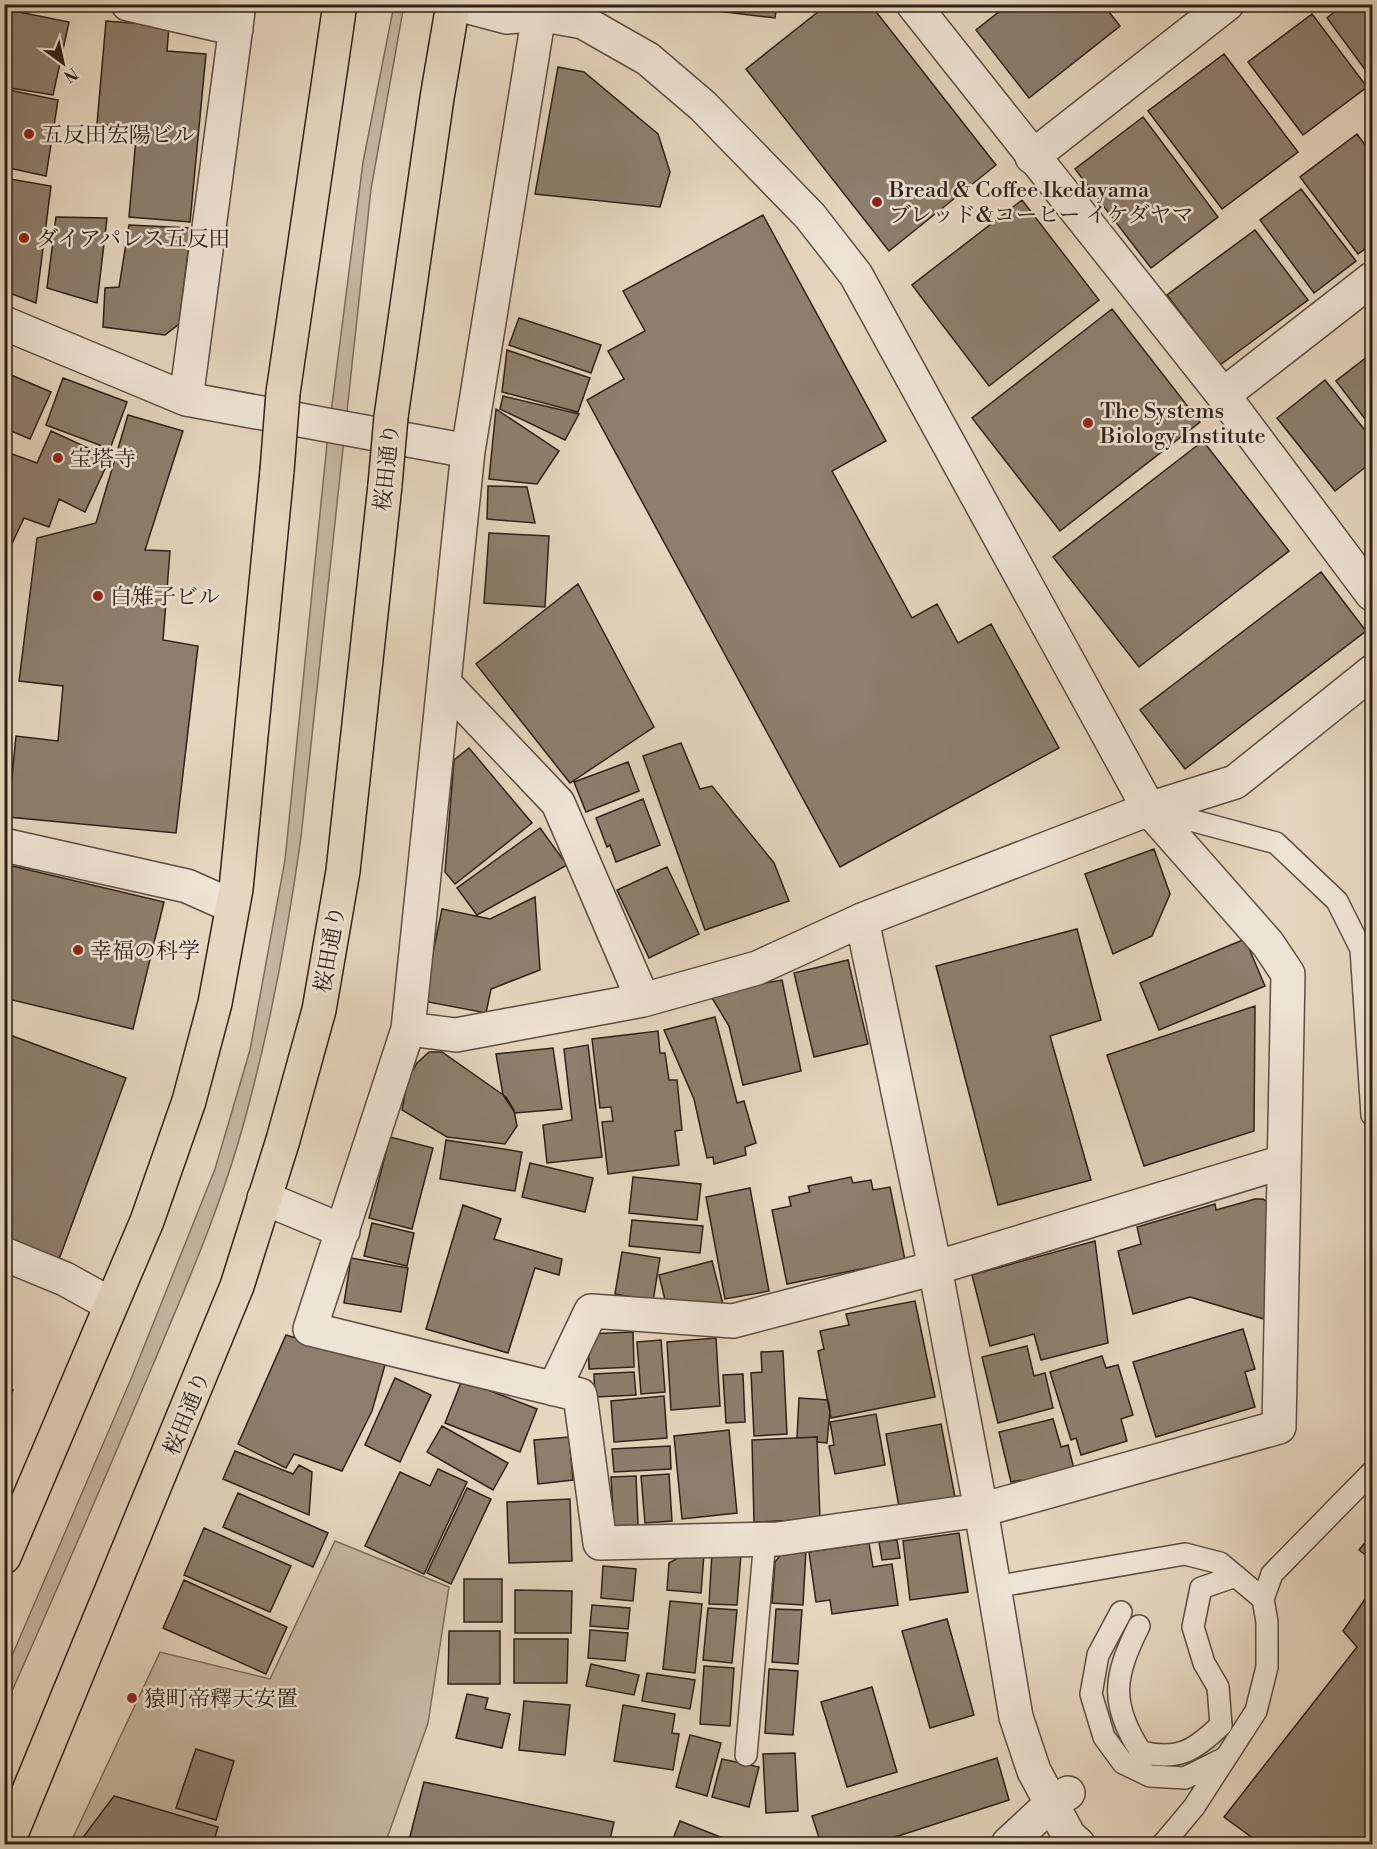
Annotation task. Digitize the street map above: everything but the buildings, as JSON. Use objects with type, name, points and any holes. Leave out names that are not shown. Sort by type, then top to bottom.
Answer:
[{"type":"highway","points":[[4,1557],[147,1221],[189,1101],[215,1003],[232,906],[283,393],[340,4]]},
{"type":"highway","name":"桜田通り","points":[[7,1845],[233,1297],[319,1010],[341,883],[391,417],[435,109],[453,4]]},
{"type":"street","points":[[128,4],[237,16],[186,399]]},
{"type":"street","points":[[458,4],[507,17],[539,14],[583,22],[648,59],[703,106],[810,216],[856,275],[1149,809],[1268,944],[1288,974],[1279,1427],[981,1510],[765,1539],[600,1543],[579,1395],[310,1329],[408,1029],[468,451],[539,14]]},
{"type":"street","points":[[913,4],[1032,157],[1223,395],[1372,594]]},
{"type":"street","points":[[1032,157],[1227,4]]},
{"type":"street","points":[[1223,395],[1372,279]]},
{"type":"street","points":[[4,323],[186,399],[468,451]]},
{"type":"street","points":[[408,1029],[456,1035],[643,1000],[757,968],[862,920],[1149,809],[1235,782],[1372,672]]},
{"type":"street","points":[[444,683],[558,803],[643,1000]]},
{"type":"street","points":[[4,844],[187,886],[232,906]]},
{"type":"street","points":[[862,920],[935,1269],[981,1510],[1016,1717],[1034,1771],[1060,1798],[1069,1836],[1078,1845]]},
{"type":"street","points":[[554,1389],[591,1311],[733,1321],[935,1269],[1283,1162]]},
{"type":"street","points":[[264,1198],[343,1231]]},
{"type":"street","points":[[4,1254],[65,1279],[110,1304]]},
{"type":"street","points":[[1008,1845],[1060,1798]]},
{"type":"lane","points":[[1149,809],[1276,843],[1337,901],[1361,950],[1372,1115]]},
{"type":"lane","points":[[1163,1845],[1194,1807],[1256,1711],[1267,1667],[1267,1622],[1263,1599],[1272,1574],[1372,1472]]},
{"type":"lane","points":[[746,1755],[765,1539]]},
{"type":"lane","points":[[994,1587],[1185,1554],[1220,1563],[1263,1599]]},
{"type":"lane","points":[[1139,1626],[1122,1659],[1117,1699],[1142,1752],[1157,1756],[1182,1754],[1202,1743],[1221,1725],[1218,1687],[1204,1663],[1193,1627],[1201,1588],[1236,1576]]},
{"type":"lane","points":[[1121,1612],[1098,1655],[1091,1694],[1104,1737],[1123,1763],[1150,1776],[1185,1778],[1224,1759]]},
{"type":"shaded area","points":[[394,5],[404,5],[371,189],[301,837],[271,1011],[237,1147],[204,1242],[5,1707],[5,1672],[131,1379],[215,1169],[250,1050],[285,860],[327,444],[363,162]]},
{"type":"shaded area","points":[[335,1541],[449,1587],[428,1723],[385,1844],[70,1844],[160,1652],[270,1679]]},
{"type":"place","name":"五反田宏陽ビル","points":[[29,134]]},
{"type":"place","name":"Bread & Coffee Ikedayama ブレッド&コーヒー イケダヤマ","points":[[877,202]]},
{"type":"place","name":"ダイアパレス五反田","points":[[24,238]]},
{"type":"place","name":"The Systems Biology Institute","points":[[1088,423]]},
{"type":"place","name":"宝塔寺","points":[[58,458]]},
{"type":"place","name":"白雉子ビル","points":[[98,596]]},
{"type":"place","name":"幸福の科学","points":[[78,950]]},
{"type":"place","name":"猿町帝釋天安置","points":[[132,1698]]}]
